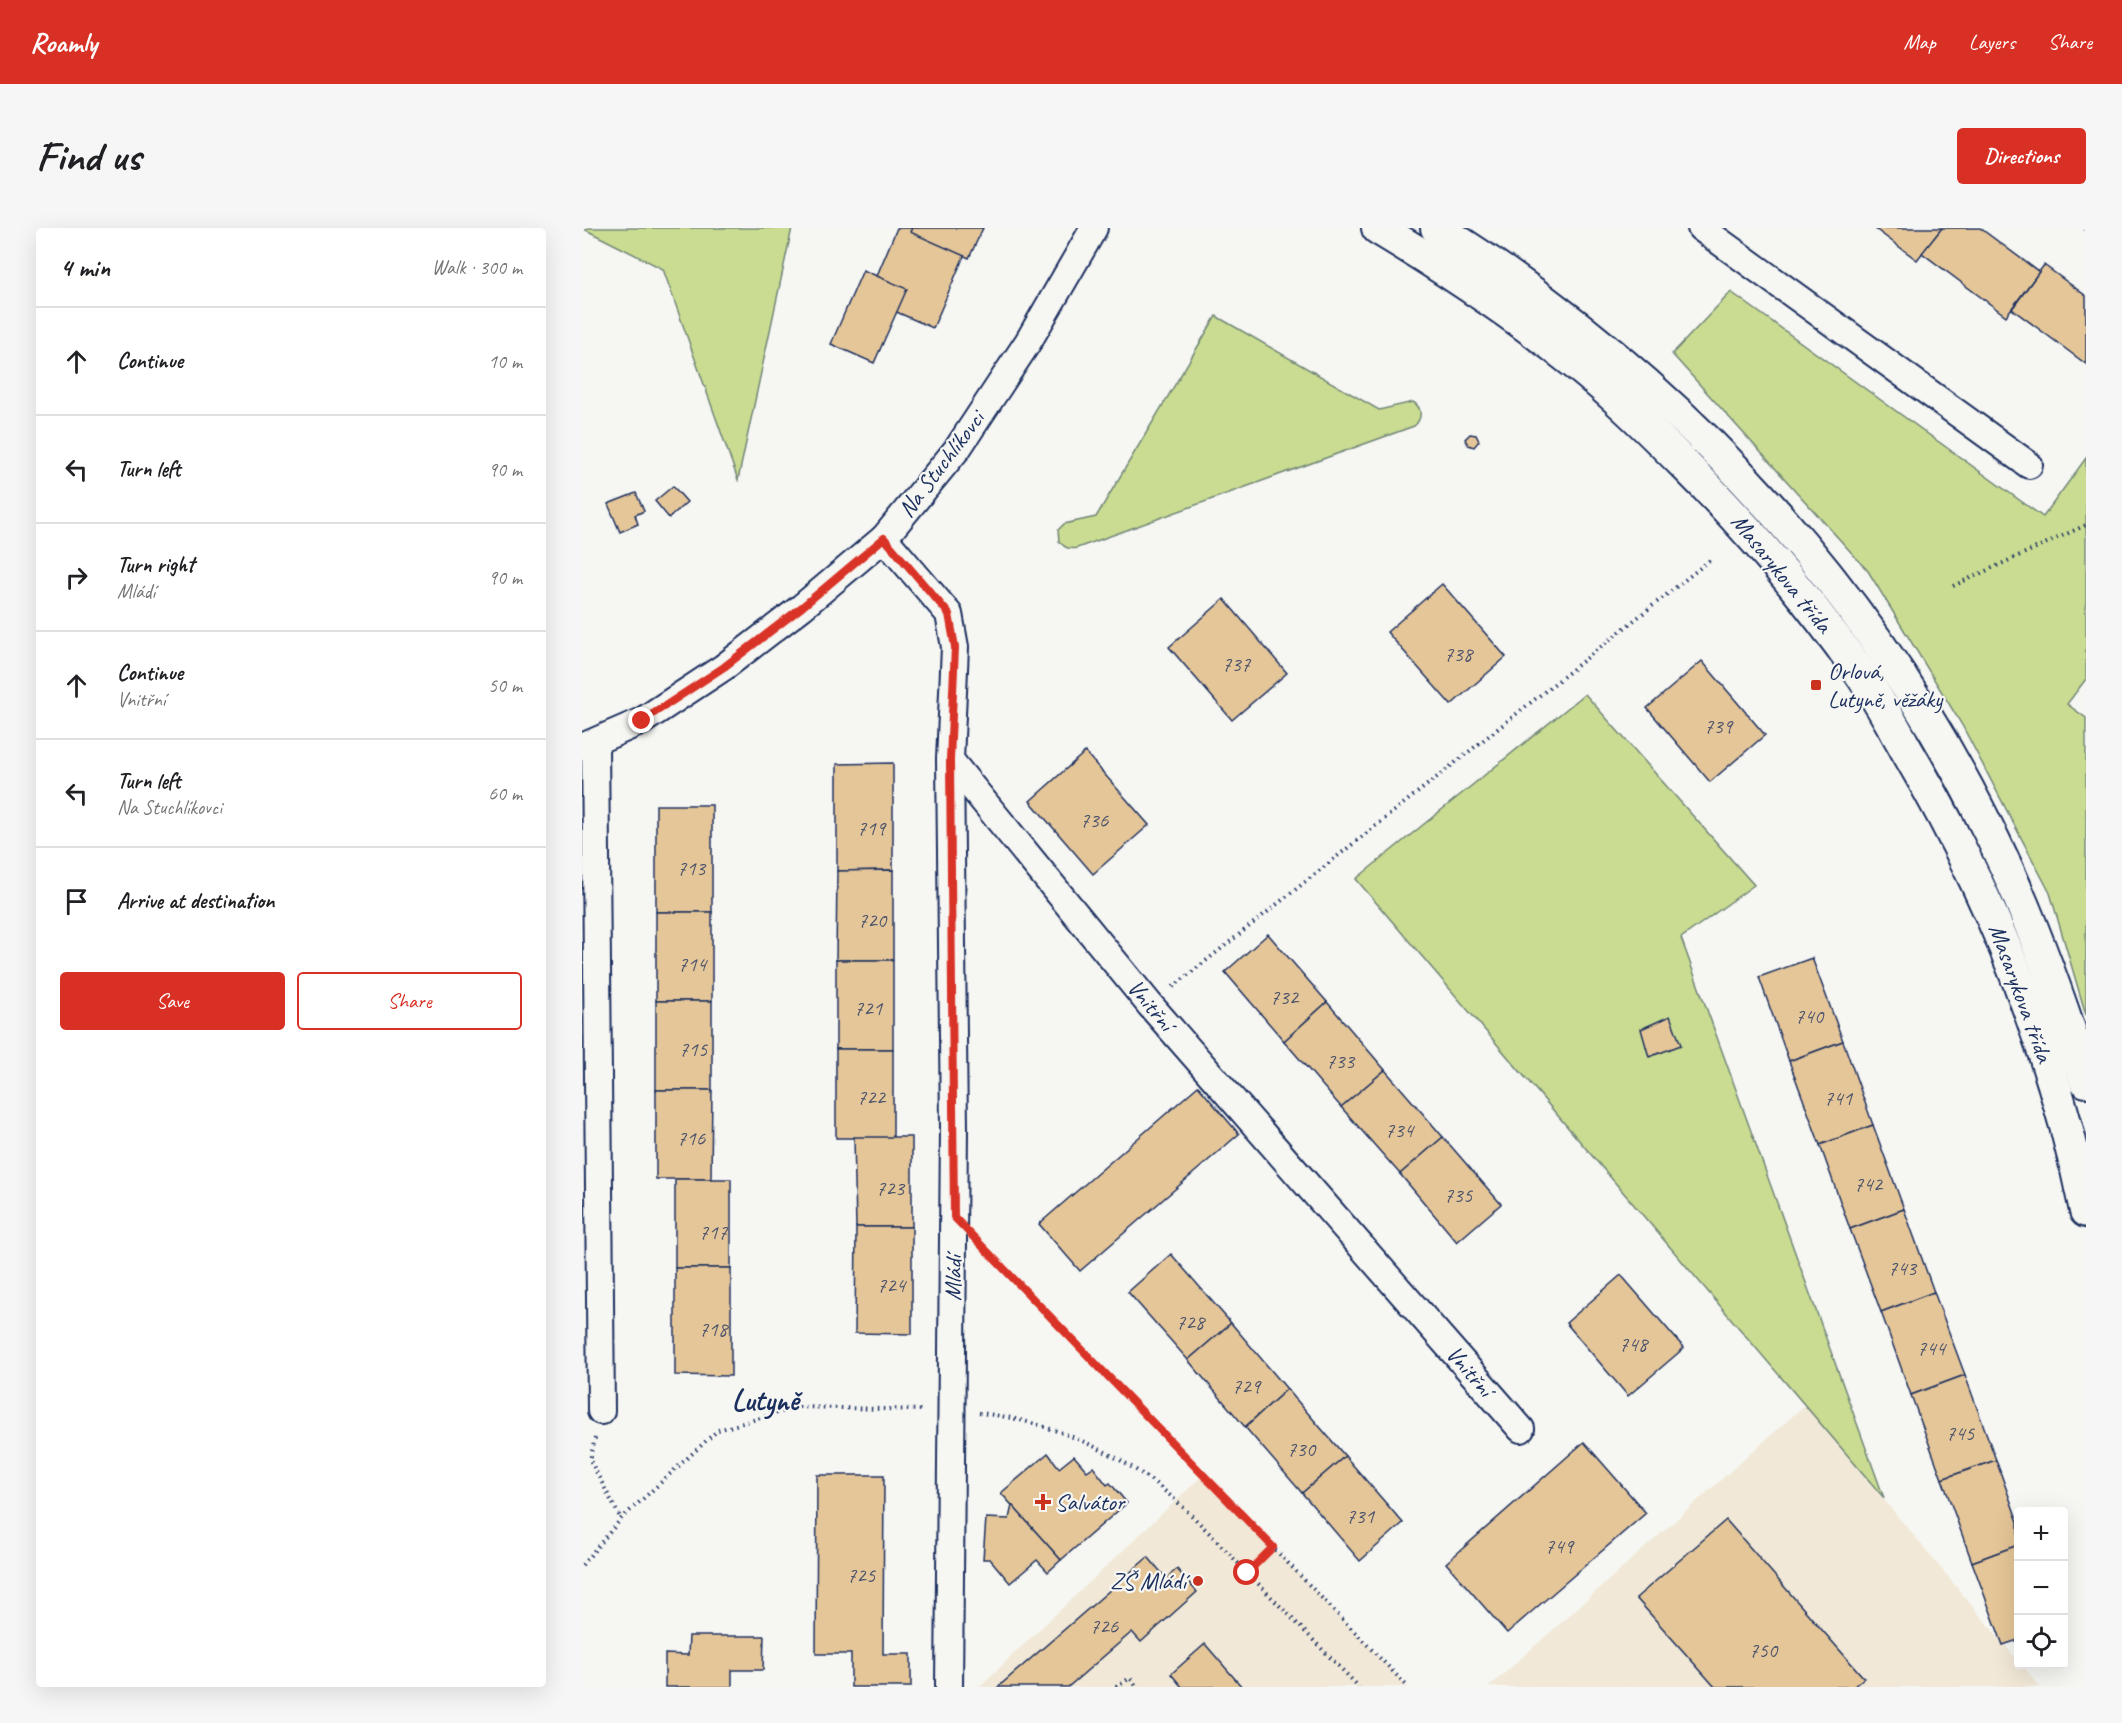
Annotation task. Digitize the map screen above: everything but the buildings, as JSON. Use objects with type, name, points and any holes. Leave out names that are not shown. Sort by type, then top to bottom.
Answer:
[{"type":"street","name":"Na Stuchlíkovci","points":[[588,744],[642,721],[724,667],[802,607],[884,538],[957,448],[1028,342],[1094,228]]},
{"type":"street","name":"Masarykova třída","points":[[1378,228],[1500,308],[1575,363],[1611,394],[1738,519],[1816,612],[1860,673],[1937,802],[1983,894],[2006,948],[2032,1016],[2054,1084],[2086,1211]]},
{"type":"street","name":"Masarykova třída","points":[[1437,228],[1521,283],[1575,323],[1643,380],[1715,448],[1832,579],[1872,632],[1906,683],[1985,825],[2028,917],[2086,1081]]},
{"type":"street","points":[[1701,228],[2029,465]]},
{"type":"street","points":[[884,538],[949,614],[955,647],[950,760]]},
{"type":"street","points":[[588,744],[601,1411]]},
{"type":"street","name":"Vnitřní","points":[[950,760],[1150,1005],[1521,1429]]},
{"type":"street","name":"Mládí","points":[[949,1687],[954,1217],[950,760]]},
{"type":"path","points":[[1953,586],[2086,525]]},
{"type":"path","points":[[1150,1005],[1710,560]]},
{"type":"path","points":[[954,1217],[1408,1687]]},
{"type":"path","points":[[582,1565],[621,1519],[718,1430],[799,1407],[952,1410],[1006,1416],[1060,1433],[1104,1452],[1149,1479],[1199,1523],[1359,1687]]},
{"type":"path","points":[[601,1411],[590,1460],[621,1519]]},
{"type":"path","points":[[1247,1573],[1273,1547]]},
{"type":"path","points":[[1116,1687],[1130,1678],[1137,1687]]},
{"type":"shaded area","points":[[1805,1405],[2014,1656],[2014,1669],[2025,1669],[2040,1687],[1489,1687]]},
{"type":"shaded area","name":"ZŠ Mládí","points":[[1203,1475],[1408,1687],[979,1687]]},
{"type":"green space","points":[[582,228],[792,228],[738,480],[663,269]]},
{"type":"green space","points":[[1731,292],[2043,517],[2086,458],[2086,679],[2067,704],[2086,718],[2086,1015],[2050,893],[1962,725],[1868,571],[1672,354]]},
{"type":"green space","points":[[1216,316],[1379,410],[1413,402],[1420,410],[1419,420],[1414,426],[1077,548],[1071,549],[1065,546],[1059,541],[1058,530],[1064,524],[1096,517]]},
{"type":"green space","points":[[1585,694],[1754,885],[1681,938],[1884,1498],[1356,879]]},
{"type":"place","name":"Orlová, Lutyně, věžáky","points":[[1816,685]]},
{"type":"place","name":"Salvátor","points":[[1043,1502]]},
{"type":"place","name":"ZŠ Mládí","points":[[1198,1581]]},
{"type":"district","name":"Lutyně","points":[[765,1400]]},
{"type":"route","points":[[642,721],[724,667],[802,607],[884,538],[949,614],[955,647],[950,760],[954,1217],[1273,1547],[1247,1573]]}]
